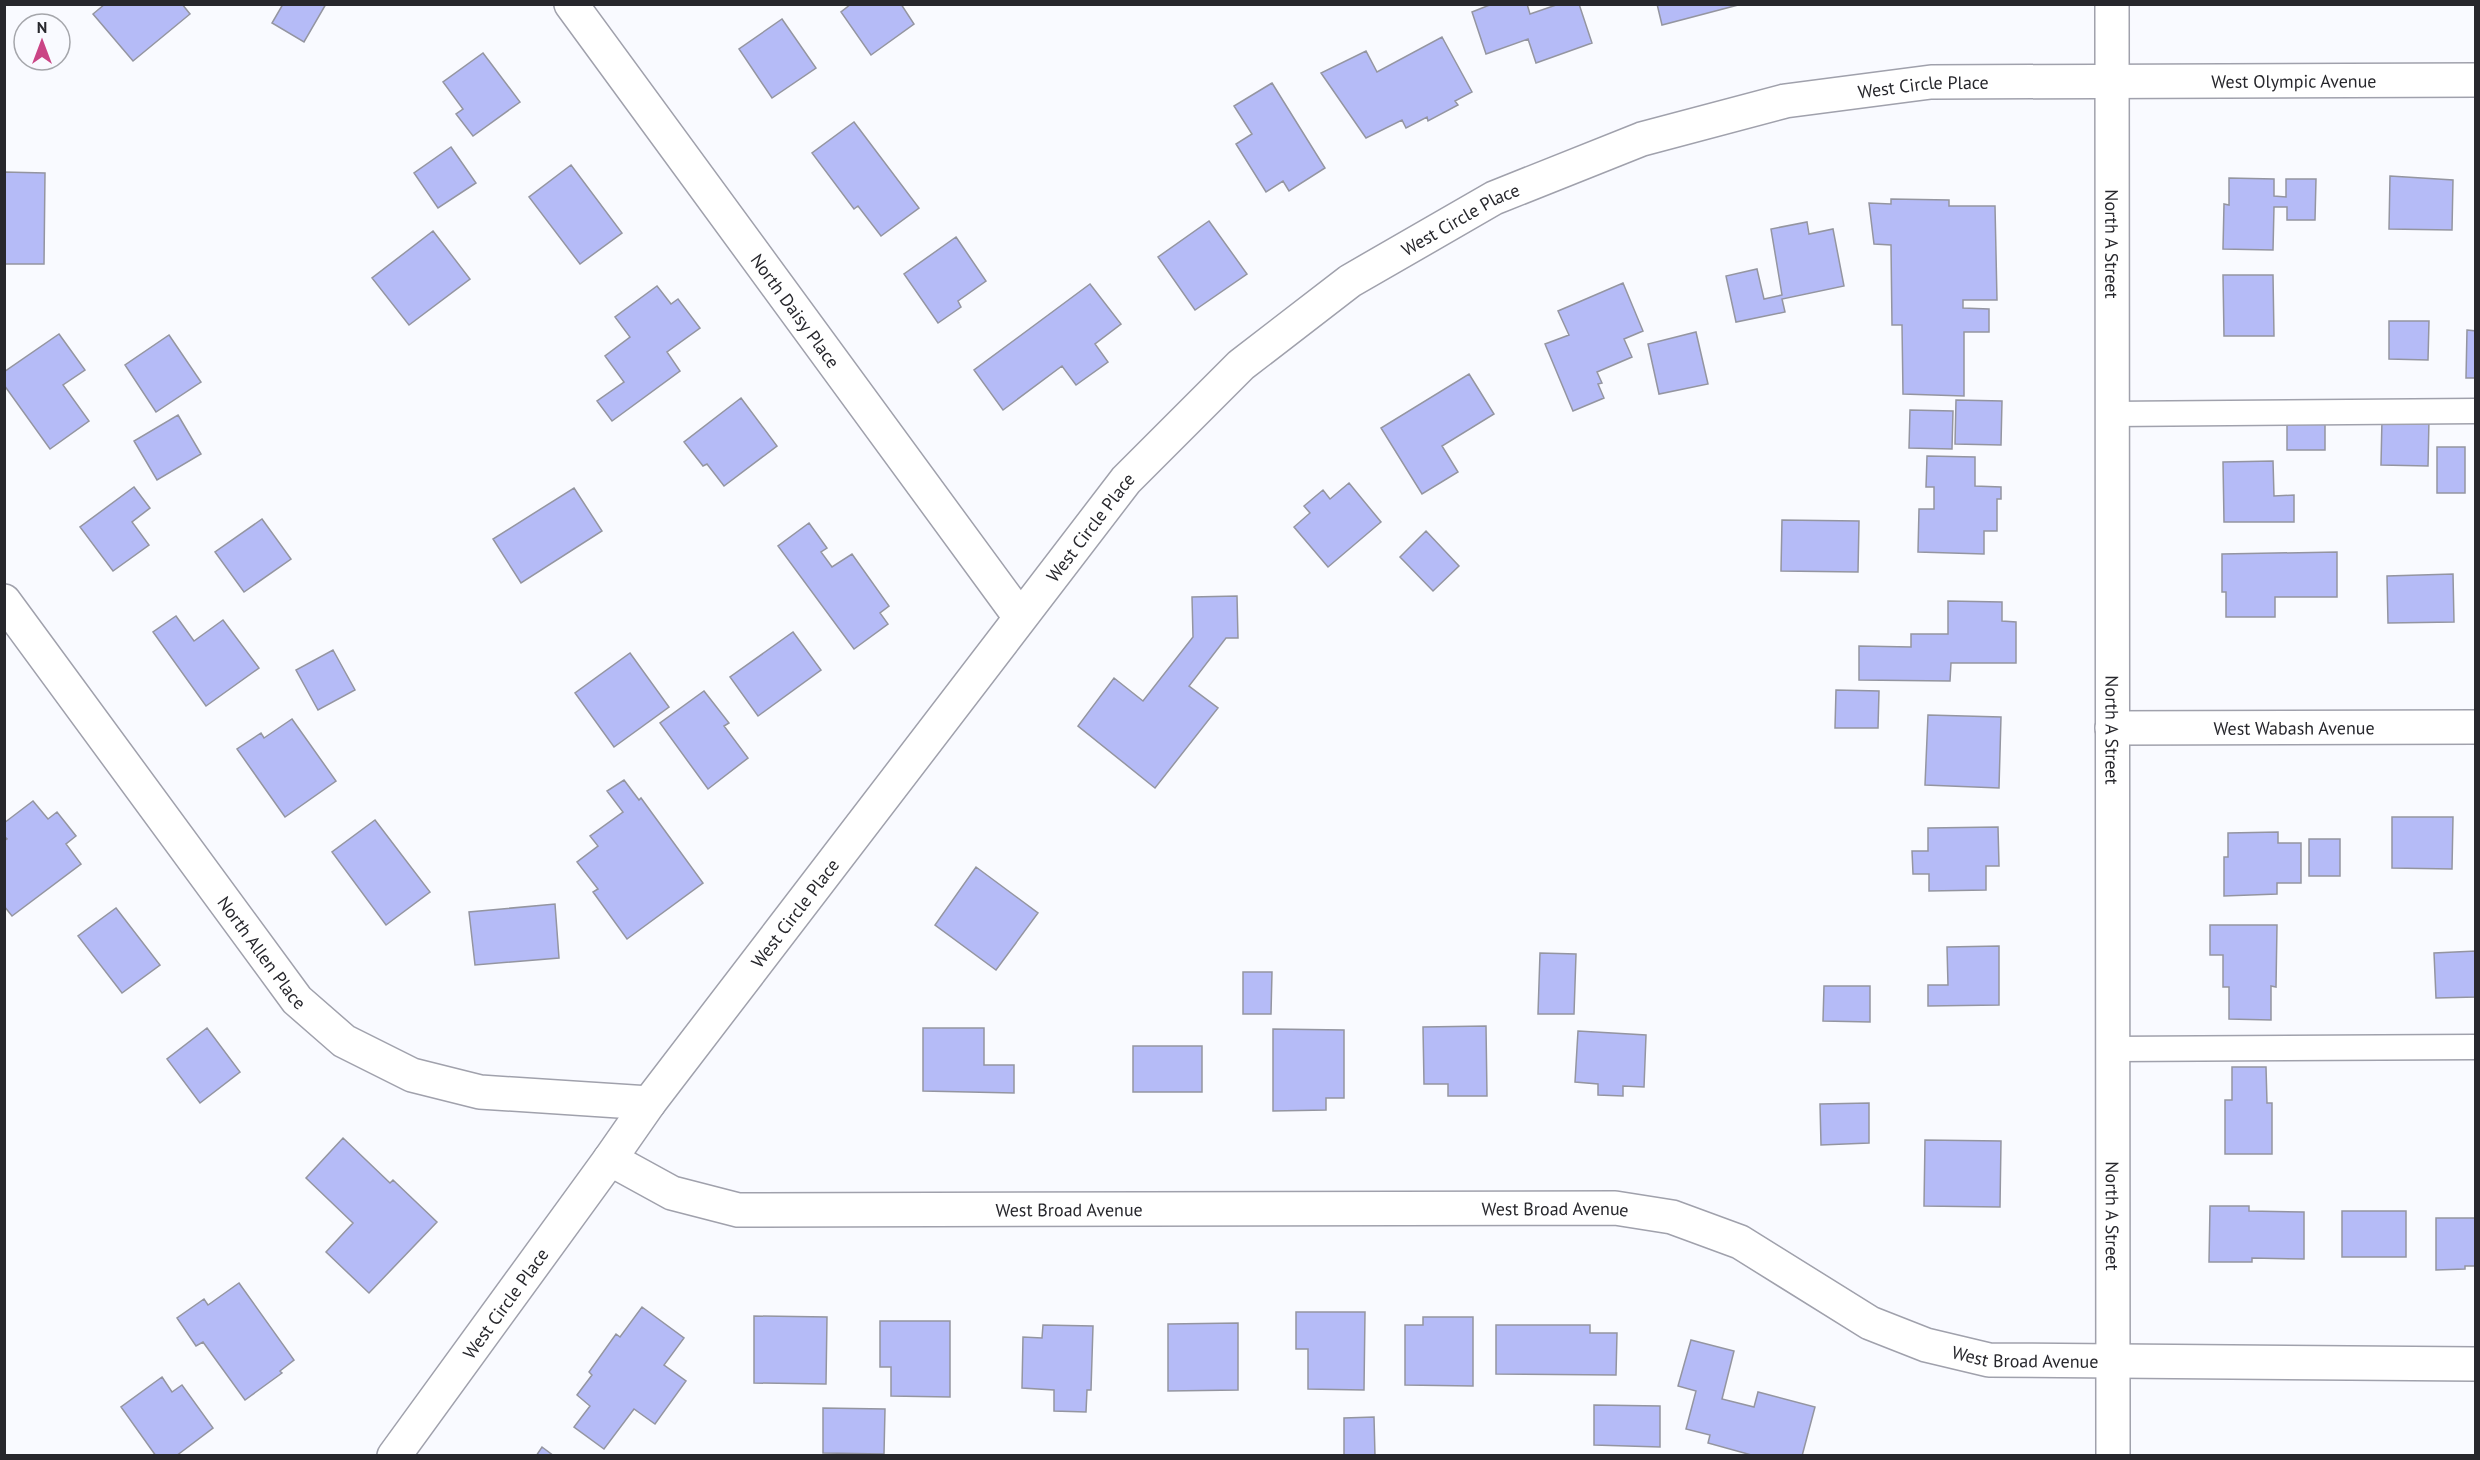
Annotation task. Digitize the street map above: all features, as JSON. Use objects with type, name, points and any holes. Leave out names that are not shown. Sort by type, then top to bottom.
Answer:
[{"type":"street","name":"North Daisy Place","points":[[571,4],[1020,617]]},
{"type":"street","name":"North A Street","points":[[2112,4],[2114,1455]]},
{"type":"street","name":"West Circle Place","points":[[394,1455],[649,1102],[1126,480],[1241,365],[1350,281],[1494,198],[1642,139],[1785,101],[1931,82],[2112,80]]},
{"type":"street","name":"West Olympic Avenue","points":[[2112,80],[2475,81]]},
{"type":"street","name":"North Allen Place","points":[[4,601],[297,1000],[344,1041],[412,1075],[480,1092],[649,1102]]},
{"type":"street","name":"West Wabash Avenue","points":[[2112,728],[2475,727]]},
{"type":"street","name":"West Broad Avenue","points":[[610,1159],[672,1193],[738,1210],[1615,1208],[1672,1217],[1740,1242],[1870,1323],[1926,1345],[1989,1360],[2475,1364]]},
{"type":"lane","points":[[2112,414],[2475,411]]},
{"type":"lane","points":[[2113,1049],[2475,1047]]},
{"type":"building","points":[[105,4],[182,4],[190,14],[133,61],[93,14]]},
{"type":"building","points":[[283,4],[326,4],[304,42],[272,23]]},
{"type":"building","points":[[851,4],[901,4],[914,24],[871,55],[841,12]]},
{"type":"building","points":[[1492,4],[1527,4],[1530,14],[1559,4],[1579,4],[1592,43],[1536,63],[1528,39],[1486,54],[1472,12]]},
{"type":"building","points":[[1657,4],[1742,4],[1662,25]]},
{"type":"building","points":[[782,19],[816,68],[772,98],[739,49]]},
{"type":"building","points":[[1442,37],[1472,92],[1455,101],[1458,105],[1428,121],[1427,117],[1406,128],[1402,120],[1366,138],[1321,73],[1366,51],[1377,72]]},
{"type":"building","points":[[483,53],[520,102],[473,136],[456,114],[463,109],[443,82]]},
{"type":"building","points":[[1272,83],[1325,168],[1289,191],[1283,181],[1266,192],[1236,144],[1252,134],[1234,106]]},
{"type":"building","points":[[854,122],[919,208],[881,236],[858,206],[854,209],[812,153]]},
{"type":"building","points":[[451,147],[476,183],[438,208],[414,173]]},
{"type":"building","points":[[571,165],[622,233],[580,264],[529,197]]},
{"type":"building","points":[[4,172],[45,173],[44,264],[4,264]]},
{"type":"building","points":[[2390,176],[2453,180],[2452,230],[2389,229]]},
{"type":"building","points":[[2229,178],[2274,179],[2274,196],[2286,197],[2286,179],[2316,179],[2315,220],[2287,220],[2287,207],[2274,207],[2273,250],[2223,249],[2224,204],[2229,205]]},
{"type":"building","points":[[1891,199],[1949,200],[1949,206],[1995,206],[1997,300],[1963,300],[1963,308],[1989,309],[1989,332],[1964,332],[1964,396],[1903,394],[1902,325],[1892,325],[1891,245],[1874,244],[1869,203],[1891,204]]},
{"type":"building","points":[[1209,221],[1247,274],[1195,310],[1158,257]]},
{"type":"building","points":[[1807,222],[1809,234],[1833,229],[1844,286],[1782,299],[1785,312],[1736,322],[1726,276],[1757,269],[1764,299],[1782,295],[1771,229]]},
{"type":"building","points":[[433,231],[470,279],[409,325],[372,278]]},
{"type":"building","points":[[956,237],[986,281],[958,301],[961,307],[938,323],[904,274]]},
{"type":"building","points":[[2223,275],[2273,275],[2274,336],[2224,336]]},
{"type":"building","points":[[1623,283],[1643,331],[1624,339],[1632,357],[1597,372],[1602,383],[1598,384],[1604,398],[1573,411],[1545,344],[1569,335],[1558,311]]},
{"type":"building","points":[[1090,284],[1121,324],[1095,344],[1108,362],[1076,385],[1062,366],[1003,410],[974,370]]},
{"type":"building","points":[[657,286],[671,304],[678,299],[700,328],[667,352],[680,371],[612,421],[597,401],[624,382],[605,356],[630,337],[615,317]]},
{"type":"building","points":[[2389,321],[2429,321],[2428,360],[2389,359]]},
{"type":"building","points":[[2467,330],[2476,331],[2476,378],[2466,378]]},
{"type":"building","points":[[1696,332],[1708,384],[1659,394],[1648,344]]},
{"type":"building","points":[[59,334],[85,370],[63,385],[89,421],[50,449],[4,385],[4,372]]},
{"type":"building","points":[[169,335],[201,382],[156,412],[125,365]]},
{"type":"building","points":[[1469,374],[1494,414],[1442,446],[1458,472],[1422,494],[1381,428]]},
{"type":"building","points":[[741,398],[777,446],[724,486],[707,464],[703,466],[684,442]]},
{"type":"building","points":[[1956,400],[2002,401],[2001,445],[1955,444]]},
{"type":"building","points":[[1910,410],[1953,411],[1952,449],[1909,448]]},
{"type":"building","points":[[178,415],[201,454],[157,480],[134,441]]},
{"type":"building","points":[[2382,419],[2429,419],[2428,466],[2381,465]]},
{"type":"building","points":[[2287,422],[2325,423],[2325,450],[2287,450]]},
{"type":"building","points":[[2437,447],[2465,447],[2465,493],[2437,493]]},
{"type":"building","points":[[1927,456],[1975,457],[1975,486],[2001,487],[2001,499],[1997,499],[1997,531],[1984,531],[1984,554],[1918,552],[1919,509],[1934,509],[1934,487],[1926,487]]},
{"type":"building","points":[[2273,461],[2274,496],[2294,495],[2294,522],[2224,522],[2223,462]]},
{"type":"building","points":[[1349,483],[1381,522],[1328,567],[1294,527],[1310,513],[1304,506],[1323,490],[1330,499]]},
{"type":"building","points":[[134,487],[150,508],[132,522],[149,545],[113,571],[80,527]]},
{"type":"building","points":[[574,488],[602,531],[521,583],[493,539]]},
{"type":"building","points":[[262,519],[291,559],[244,592],[215,552]]},
{"type":"building","points":[[1782,520],[1859,521],[1858,572],[1781,571]]},
{"type":"building","points":[[809,523],[827,548],[821,552],[832,567],[852,554],[889,606],[880,613],[888,624],[854,649],[778,546]]},
{"type":"building","points":[[1426,531],[1459,566],[1433,591],[1400,557]]},
{"type":"building","points":[[2337,552],[2337,597],[2275,597],[2275,617],[2226,617],[2226,592],[2222,592],[2222,554]]},
{"type":"building","points":[[2453,574],[2454,622],[2388,623],[2387,576]]},
{"type":"building","points":[[1237,596],[1238,638],[1226,638],[1189,686],[1218,708],[1155,788],[1078,726],[1114,678],[1143,701],[1193,637],[1192,597]]},
{"type":"building","points":[[1948,601],[2002,602],[2002,621],[2016,622],[2016,663],[1951,663],[1950,681],[1859,680],[1859,646],[1911,647],[1911,634],[1948,634]]},
{"type":"building","points":[[176,616],[194,641],[223,620],[259,668],[206,706],[153,632]]},
{"type":"building","points":[[793,632],[821,670],[758,716],[730,677]]},
{"type":"building","points":[[333,650],[355,690],[318,710],[296,670]]},
{"type":"building","points":[[630,653],[669,707],[614,747],[575,693]]},
{"type":"building","points":[[1836,690],[1879,691],[1878,728],[1835,728]]},
{"type":"building","points":[[704,691],[729,723],[724,726],[748,758],[708,789],[660,723]]},
{"type":"building","points":[[1928,715],[2001,717],[1999,788],[1925,785]]},
{"type":"building","points":[[292,719],[336,781],[285,817],[237,749],[261,733],[264,738]]},
{"type":"building","points":[[624,780],[639,800],[641,798],[703,883],[627,939],[593,892],[598,889],[577,862],[598,846],[590,836],[623,812],[607,791]]},
{"type":"building","points":[[33,801],[48,819],[57,812],[76,836],[66,844],[81,864],[12,916],[4,906],[4,841],[7,839],[4,836],[4,823]]},
{"type":"building","points":[[2392,817],[2453,817],[2452,869],[2392,868]]},
{"type":"building","points":[[375,820],[430,892],[386,925],[332,852]]},
{"type":"building","points":[[1998,827],[1999,866],[1986,866],[1986,890],[1929,891],[1929,874],[1913,874],[1912,851],[1928,851],[1928,828]]},
{"type":"building","points":[[2278,832],[2278,843],[2301,843],[2301,883],[2277,883],[2277,894],[2224,896],[2224,857],[2228,857],[2228,833]]},
{"type":"building","points":[[2309,839],[2340,839],[2340,876],[2309,876]]},
{"type":"building","points":[[976,867],[1038,913],[996,970],[935,925]]},
{"type":"building","points":[[555,904],[559,958],[475,965],[469,912]]},
{"type":"building","points":[[116,908],[160,965],[122,993],[78,936]]},
{"type":"building","points":[[2210,925],[2277,925],[2276,987],[2271,986],[2271,1020],[2229,1019],[2229,987],[2223,987],[2223,955],[2210,955]]},
{"type":"building","points":[[1999,946],[1999,1005],[1928,1006],[1928,985],[1948,985],[1947,947]]},
{"type":"building","points":[[2476,951],[2476,997],[2436,998],[2434,953]]},
{"type":"building","points":[[1540,953],[1576,954],[1574,1014],[1538,1014]]},
{"type":"building","points":[[1243,972],[1272,972],[1271,1014],[1243,1014]]},
{"type":"building","points":[[1824,986],[1870,986],[1870,1022],[1823,1021]]},
{"type":"building","points":[[1486,1026],[1487,1096],[1448,1096],[1448,1084],[1424,1084],[1423,1027]]},
{"type":"building","points":[[207,1028],[240,1072],[200,1103],[167,1059]]},
{"type":"building","points":[[923,1028],[984,1028],[984,1065],[1014,1065],[1014,1093],[923,1091]]},
{"type":"building","points":[[1273,1029],[1344,1030],[1344,1098],[1326,1098],[1326,1110],[1273,1111]]},
{"type":"building","points":[[1578,1031],[1646,1035],[1644,1087],[1623,1086],[1623,1096],[1598,1095],[1598,1084],[1575,1082]]},
{"type":"building","points":[[1133,1046],[1202,1046],[1202,1092],[1133,1092]]},
{"type":"building","points":[[2232,1067],[2266,1067],[2267,1103],[2272,1103],[2272,1154],[2225,1154],[2225,1100],[2232,1100]]},
{"type":"building","points":[[1869,1103],[1869,1143],[1821,1145],[1820,1104]]},
{"type":"building","points":[[343,1138],[390,1183],[393,1180],[437,1222],[369,1293],[326,1252],[353,1223],[306,1178]]},
{"type":"building","points":[[1925,1140],[2001,1141],[2000,1207],[1924,1206]]},
{"type":"building","points":[[2210,1206],[2249,1206],[2249,1211],[2304,1212],[2304,1259],[2252,1258],[2252,1262],[2209,1262]]},
{"type":"building","points":[[2342,1211],[2406,1211],[2406,1257],[2342,1257]]},
{"type":"building","points":[[2436,1218],[2476,1218],[2476,1266],[2465,1266],[2465,1269],[2436,1270]]},
{"type":"building","points":[[239,1283],[294,1360],[280,1371],[282,1373],[245,1400],[203,1342],[196,1346],[177,1318],[204,1299],[208,1305]]},
{"type":"building","points":[[642,1307],[684,1338],[664,1365],[686,1381],[655,1424],[634,1409],[604,1449],[574,1427],[590,1406],[577,1395],[592,1375],[589,1372],[616,1334],[620,1337]]},
{"type":"building","points":[[1296,1312],[1365,1312],[1364,1390],[1308,1389],[1308,1349],[1296,1349]]},
{"type":"building","points":[[754,1316],[827,1317],[826,1384],[754,1383]]},
{"type":"building","points":[[1423,1317],[1473,1317],[1473,1386],[1405,1385],[1405,1325],[1423,1325]]},
{"type":"building","points":[[880,1321],[950,1321],[950,1397],[891,1396],[891,1367],[880,1367]]},
{"type":"building","points":[[1238,1323],[1238,1390],[1168,1391],[1168,1324]]},
{"type":"building","points":[[1043,1325],[1093,1326],[1091,1390],[1087,1390],[1086,1412],[1054,1411],[1054,1390],[1022,1388],[1023,1337],[1042,1338]]},
{"type":"building","points":[[1496,1325],[1590,1325],[1590,1333],[1617,1333],[1616,1375],[1496,1374]]},
{"type":"building","points":[[1691,1340],[1734,1351],[1722,1399],[1754,1407],[1758,1392],[1815,1407],[1802,1456],[1755,1456],[1708,1443],[1710,1435],[1686,1429],[1696,1391],[1678,1386]]},
{"type":"building","points":[[162,1377],[172,1392],[182,1385],[213,1428],[176,1456],[156,1456],[121,1407]]},
{"type":"building","points":[[1594,1405],[1660,1406],[1660,1447],[1594,1445]]},
{"type":"building","points":[[823,1408],[885,1409],[884,1454],[823,1453]]},
{"type":"building","points":[[1374,1417],[1375,1456],[1344,1456],[1344,1418]]},
{"type":"building","points":[[542,1447],[554,1456],[536,1456]]}]
